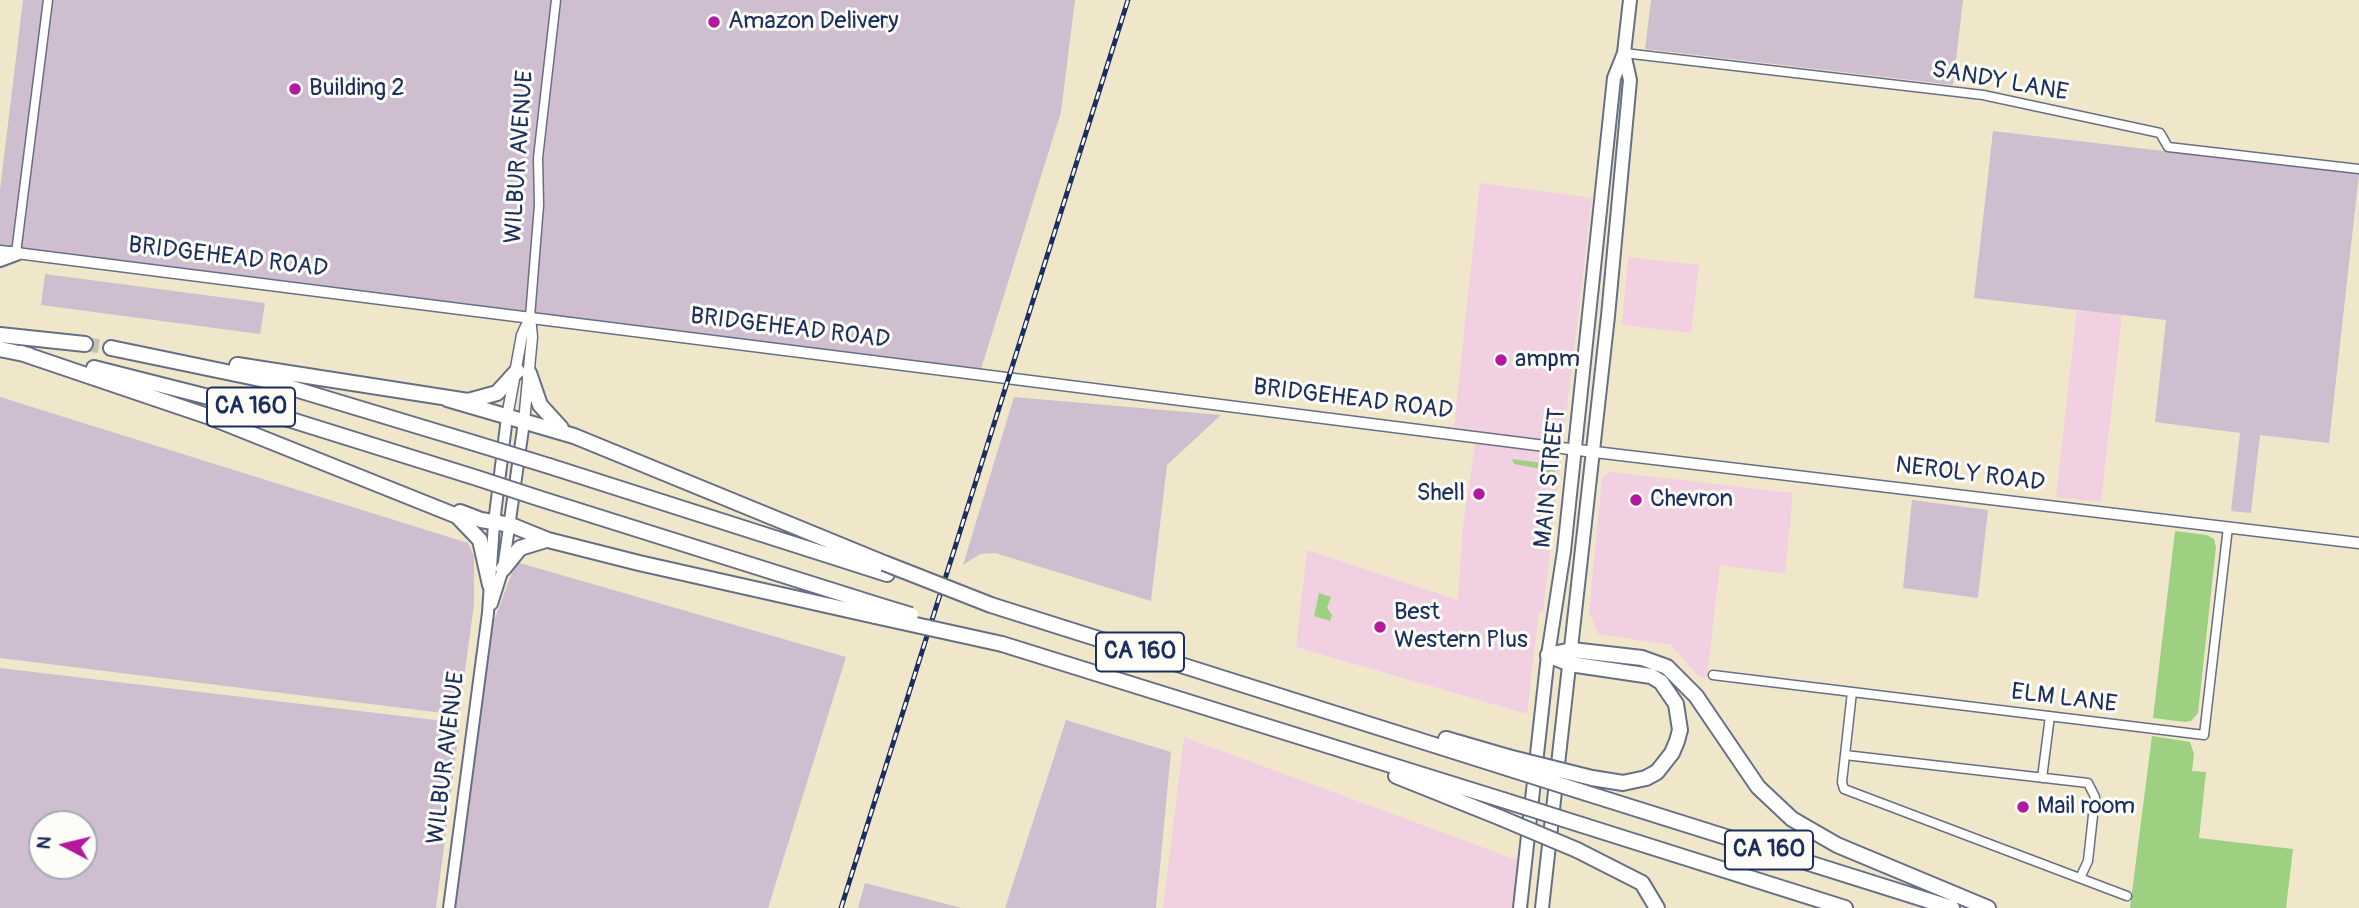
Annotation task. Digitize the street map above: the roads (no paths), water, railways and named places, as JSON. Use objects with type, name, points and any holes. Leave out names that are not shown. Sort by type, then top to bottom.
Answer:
[{"type":"highway","points":[[0,259],[16,253]]},
{"type":"highway","points":[[0,335],[85,344]]},
{"type":"highway","name":"CA 160","points":[[111,348],[205,365],[308,392],[886,569],[1288,699],[1508,762],[1586,793],[1952,908]]},
{"type":"highway","name":"CA 160","points":[[0,349],[214,397],[477,478],[877,610],[1002,644],[1844,908]]},
{"type":"highway","points":[[21,353],[207,416],[457,516],[474,530],[484,551],[490,585]]},
{"type":"highway","points":[[205,365],[233,364],[468,401],[488,398],[523,372],[546,414],[574,436]]},
{"type":"highway","points":[[447,399],[574,436],[886,569]]},
{"type":"highway","points":[[405,495],[494,523],[511,525],[548,540],[750,590],[877,610]]},
{"type":"highway","points":[[503,569],[520,548],[548,540]]},
{"type":"highway","points":[[1548,655],[1627,656],[1667,667],[1687,685],[1758,786],[1792,819],[1837,845],[1988,908]]},
{"type":"highway","points":[[1508,762],[1623,783],[1646,778],[1657,772],[1672,753],[1677,741],[1679,717],[1670,692],[1651,676],[1571,657]]},
{"type":"highway","points":[[1227,716],[1249,730],[1384,771],[1577,850],[1642,883],[1657,908]]},
{"type":"main road","name":"MAIN STREET","points":[[1520,908],[1548,655],[1576,449],[1614,78],[1624,53],[1630,0]]},
{"type":"main road","name":"MAIN STREET","points":[[1542,908],[1595,451],[1630,80],[1624,53]]},
{"type":"main road","name":"WILBUR AVENUE","points":[[449,908],[488,613],[494,523],[507,417]]},
{"type":"main road","name":"WILBUR AVENUE","points":[[488,613],[503,569],[524,422]]},
{"type":"street","points":[[16,253],[48,0]]},
{"type":"street","name":"WILBUR AVENUE","points":[[524,422],[523,372],[539,205],[538,158],[556,0]]},
{"type":"street","name":"SANDY LANE","points":[[1624,53],[1983,95],[2160,133],[2168,147],[2359,169]]},
{"type":"street","name":"BRIDGEHEAD ROAD","points":[[0,251],[1576,449]]},
{"type":"street","name":"WILBUR AVENUE","points":[[507,417],[523,372]]},
{"type":"street","name":"NEROLY ROAD","points":[[1576,449],[2359,543]]},
{"type":"street","name":"ELM LANE","points":[[1713,676],[2204,735],[2228,527]]},
{"type":"street","points":[[1853,692],[1842,782],[1850,793],[2127,896]]},
{"type":"street","points":[[2042,778],[2050,716]]},
{"type":"street","points":[[1845,755],[2088,783],[2094,789],[2088,861],[2080,878]]},
{"type":"tunnel","points":[[85,344],[111,348]]},
{"type":"railway","points":[[841,908],[1128,0]]},
{"type":"place","name":"Amazon Delivery","points":[[714,22]]},
{"type":"place","name":"Building 2","points":[[295,89]]},
{"type":"place","name":"ampm","points":[[1501,360]]},
{"type":"place","name":"Shell","points":[[1479,494]]},
{"type":"place","name":"Chevron","points":[[1636,500]]},
{"type":"place","name":"Best Western Plus","points":[[1380,627]]},
{"type":"place","name":"Mail room","points":[[2023,807]]}]
